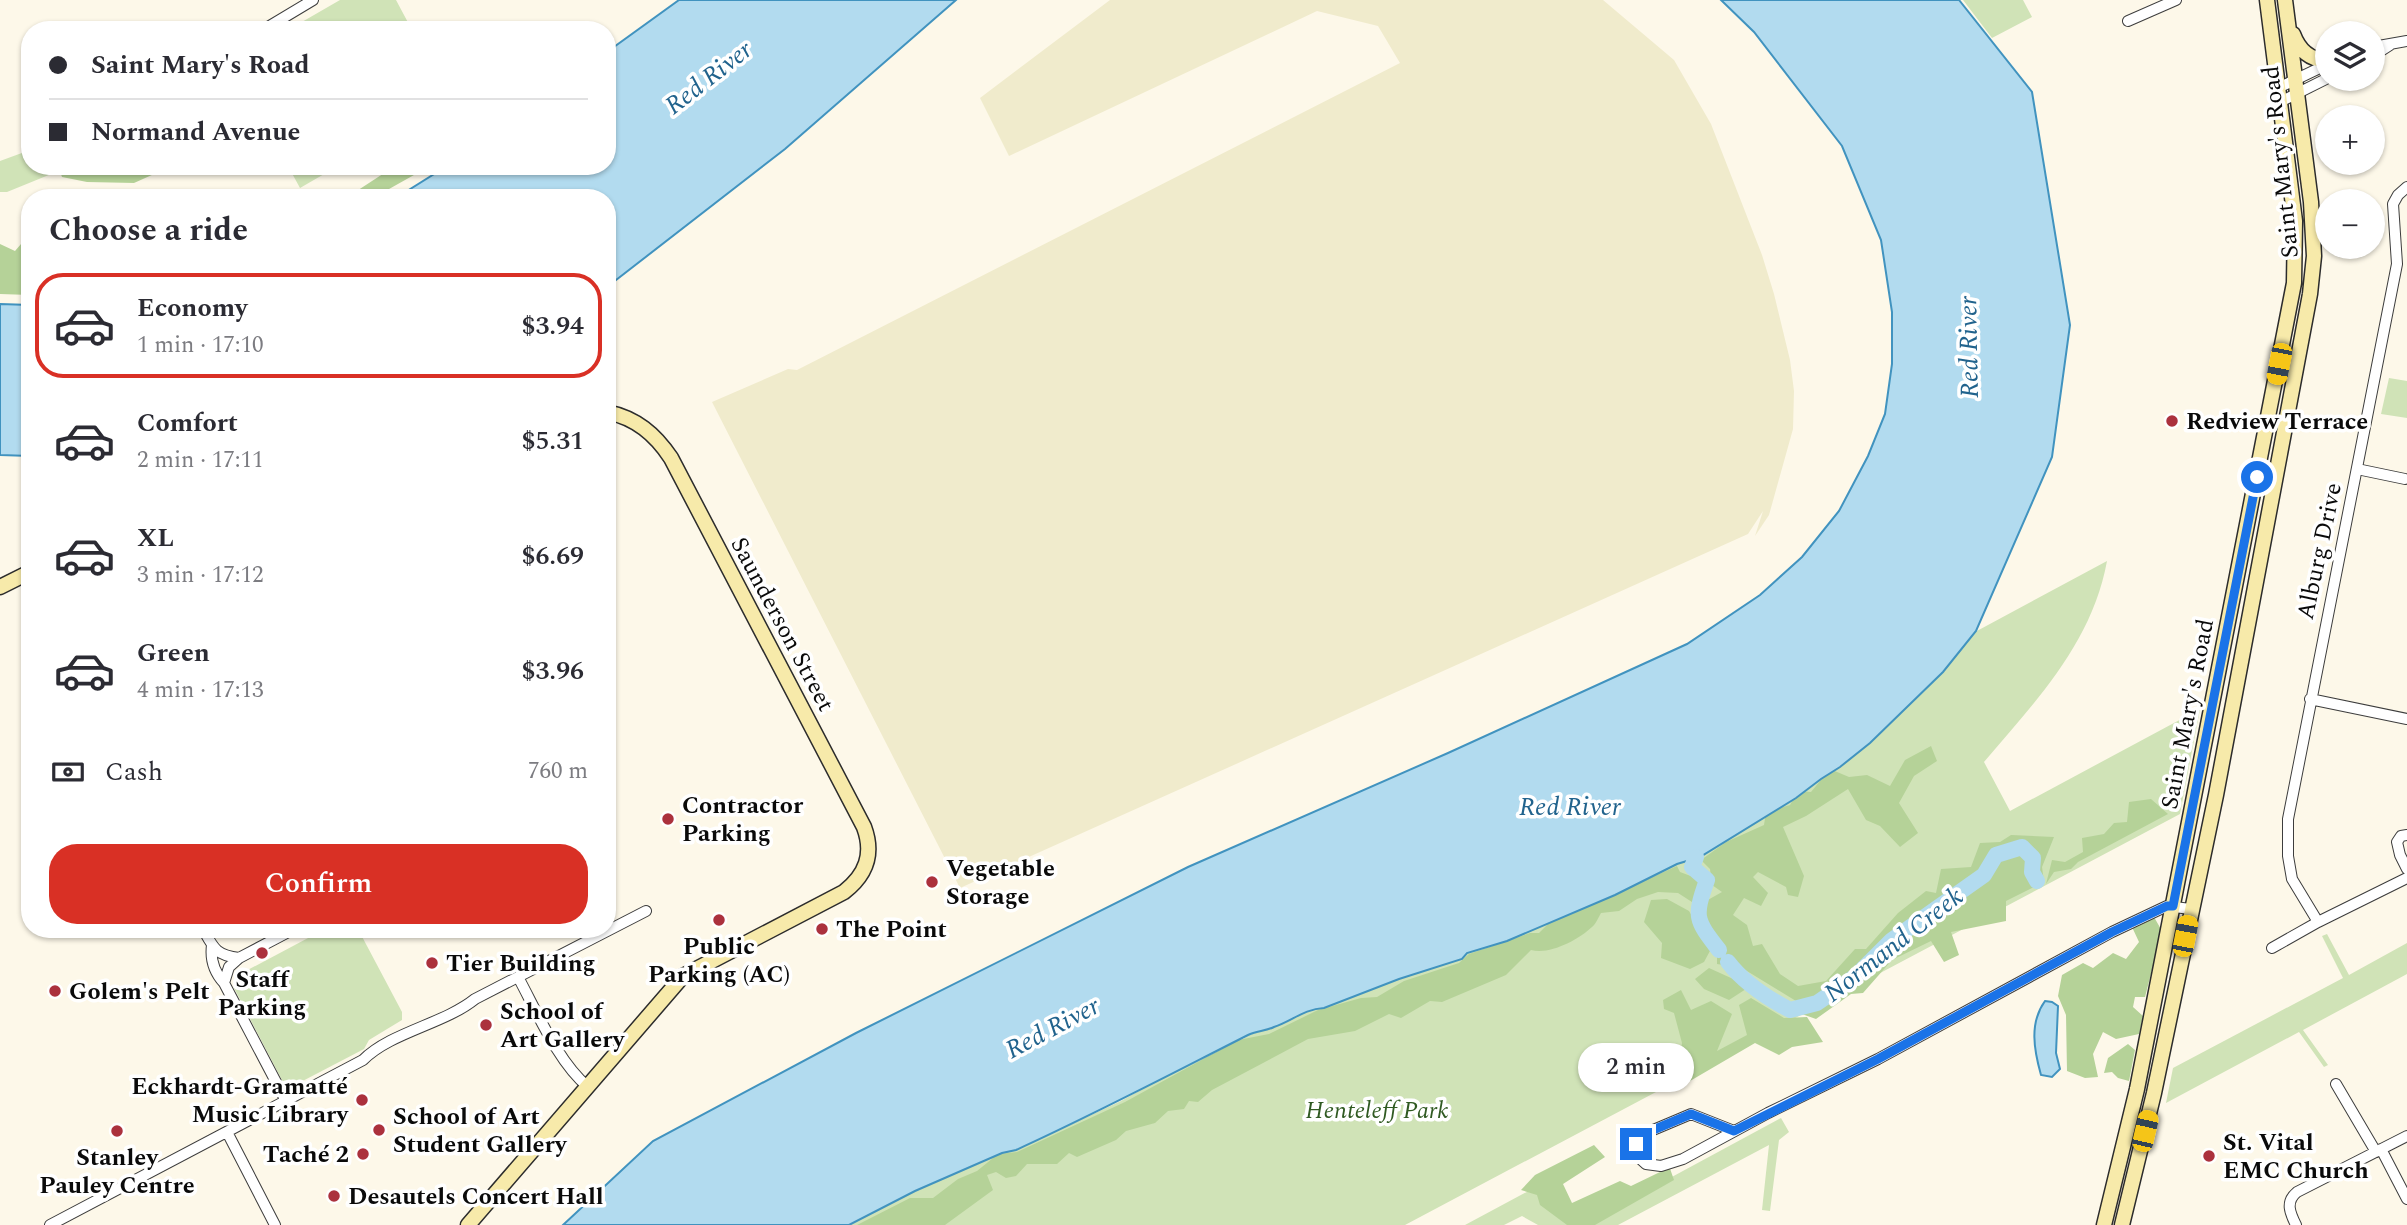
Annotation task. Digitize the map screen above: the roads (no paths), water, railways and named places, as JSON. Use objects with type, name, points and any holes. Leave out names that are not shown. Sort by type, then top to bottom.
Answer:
[{"type":"main road","name":"Saint Mary's Road","points":[[2104,1225],[2137,1087],[2292,298],[2296,255],[2293,197],[2267,0]]},
{"type":"main road","name":"Saint Mary's Road","points":[[2122,1225],[2154,1093],[2223,760],[2311,294],[2314,256],[2311,199],[2285,0]]},
{"type":"main road","points":[[2287,21],[2302,50],[2315,59]]},
{"type":"main road","points":[[2272,399],[2289,402]]},
{"type":"main road","name":"Saunderson Street","points":[[588,1087],[683,975],[844,892],[864,872],[869,854],[869,840],[864,827],[671,458],[650,432],[638,423],[616,414]]},
{"type":"main road","points":[[0,587],[21,576]]},
{"type":"main road","points":[[468,1225],[588,1087]]},
{"type":"street","points":[[278,21],[313,0]]},
{"type":"street","points":[[2128,21],[2176,0]]},
{"type":"street","points":[[2385,46],[2407,41]]},
{"type":"street","points":[[2385,49],[2391,45]]},
{"type":"street","points":[[2296,87],[2315,72]]},
{"type":"street","points":[[2279,95],[2315,82]]},
{"type":"street","name":"Alburg Drive","points":[[2318,922],[2292,879],[2287,837],[2290,809],[2397,264],[2393,204],[2407,187]]},
{"type":"street","points":[[2357,470],[2405,479]]},
{"type":"street","points":[[2310,699],[2407,719]]},
{"type":"street","points":[[2407,835],[2401,836],[2397,842],[2407,869]]},
{"type":"street","points":[[2272,948],[2407,878]]},
{"type":"street","points":[[1734,1131],[1691,1114],[1646,1133],[1636,1144],[1636,1155],[1646,1164],[1661,1166],[1683,1159],[1878,1059],[2112,932],[2167,906],[2190,909]]},
{"type":"street","points":[[616,926],[646,911]]},
{"type":"street","points":[[208,938],[222,956],[239,958]]},
{"type":"street","points":[[224,983],[229,967],[239,958],[277,938]]},
{"type":"street","points":[[50,1225],[363,1060],[370,1060],[448,1019],[453,1013],[594,938]]},
{"type":"street","points":[[212,946],[210,957],[218,976],[286,1101]]},
{"type":"street","points":[[518,977],[560,1053],[580,1081],[588,1087]]},
{"type":"street","points":[[2336,1084],[2407,1199]]},
{"type":"street","points":[[227,1132],[275,1225]]},
{"type":"street","points":[[2296,1225],[2289,1209],[2292,1196],[2407,1136]]},
{"type":"water","name":"Red River","points":[[679,0],[956,0],[785,149],[616,280],[616,189],[410,189],[433,175],[616,175],[616,46]]},
{"type":"water","name":"Red River","points":[[1721,0],[1959,0],[2032,92],[2070,325],[2052,457],[1976,631],[1943,672],[1870,743],[1840,767],[1796,798],[1700,857],[1677,864],[1615,895],[1507,941],[1467,953],[1462,959],[1399,979],[1248,1035],[1016,1150],[1002,1153],[915,1191],[849,1225],[563,1225],[653,1141],[856,1033],[1188,867],[1687,644],[1760,595],[1802,557],[1839,511],[1868,456],[1885,414],[1892,364],[1892,312],[1881,240],[1842,146],[1754,32]]},
{"type":"water","points":[[0,304],[21,305],[21,456],[0,455]]},
{"type":"water","points":[[2045,1001],[2058,1006],[2056,1053],[2060,1069],[2052,1077],[2041,1075],[2034,1037],[2037,1018]]},
{"type":"waterway","name":"Normand Creek","points":[[1728,962],[1756,989],[1790,1010],[1817,1003],[1856,976],[1892,940],[1984,875],[1996,855],[2022,847],[2033,858],[2032,872],[2037,881]]},
{"type":"waterway","name":"Normand Creek","points":[[1696,857],[1692,867],[1707,880],[1700,902],[1699,917],[1705,931],[1719,950]]},
{"type":"place","name":"Redview Terrace","points":[[2172,421]]},
{"type":"place","name":"Contractor Parking","points":[[668,819]]},
{"type":"place","name":"Vegetable Storage","points":[[932,882]]},
{"type":"place","name":"Public Parking (AC)","points":[[719,920]]},
{"type":"place","name":"The Point","points":[[822,929]]},
{"type":"place","name":"Staff Parking","points":[[262,953]]},
{"type":"place","name":"Tier Building","points":[[432,963]]},
{"type":"place","name":"Golem's Pelt","points":[[55,991]]},
{"type":"place","name":"School of Art Gallery","points":[[486,1025]]},
{"type":"place","name":"Eckhardt-Gramatté Music Library","points":[[362,1100]]},
{"type":"place","name":"School of Art Student Gallery","points":[[379,1130]]},
{"type":"place","name":"Stanley Pauley Centre","points":[[117,1131]]},
{"type":"place","name":"Taché 2","points":[[363,1154]]},
{"type":"place","name":"St. Vital EMC Church","points":[[2209,1156]]},
{"type":"place","name":"Desautels Concert Hall","points":[[334,1196]]},
{"type":"park label","name":"Henteleff Park","points":[[1377,1110]]}]
